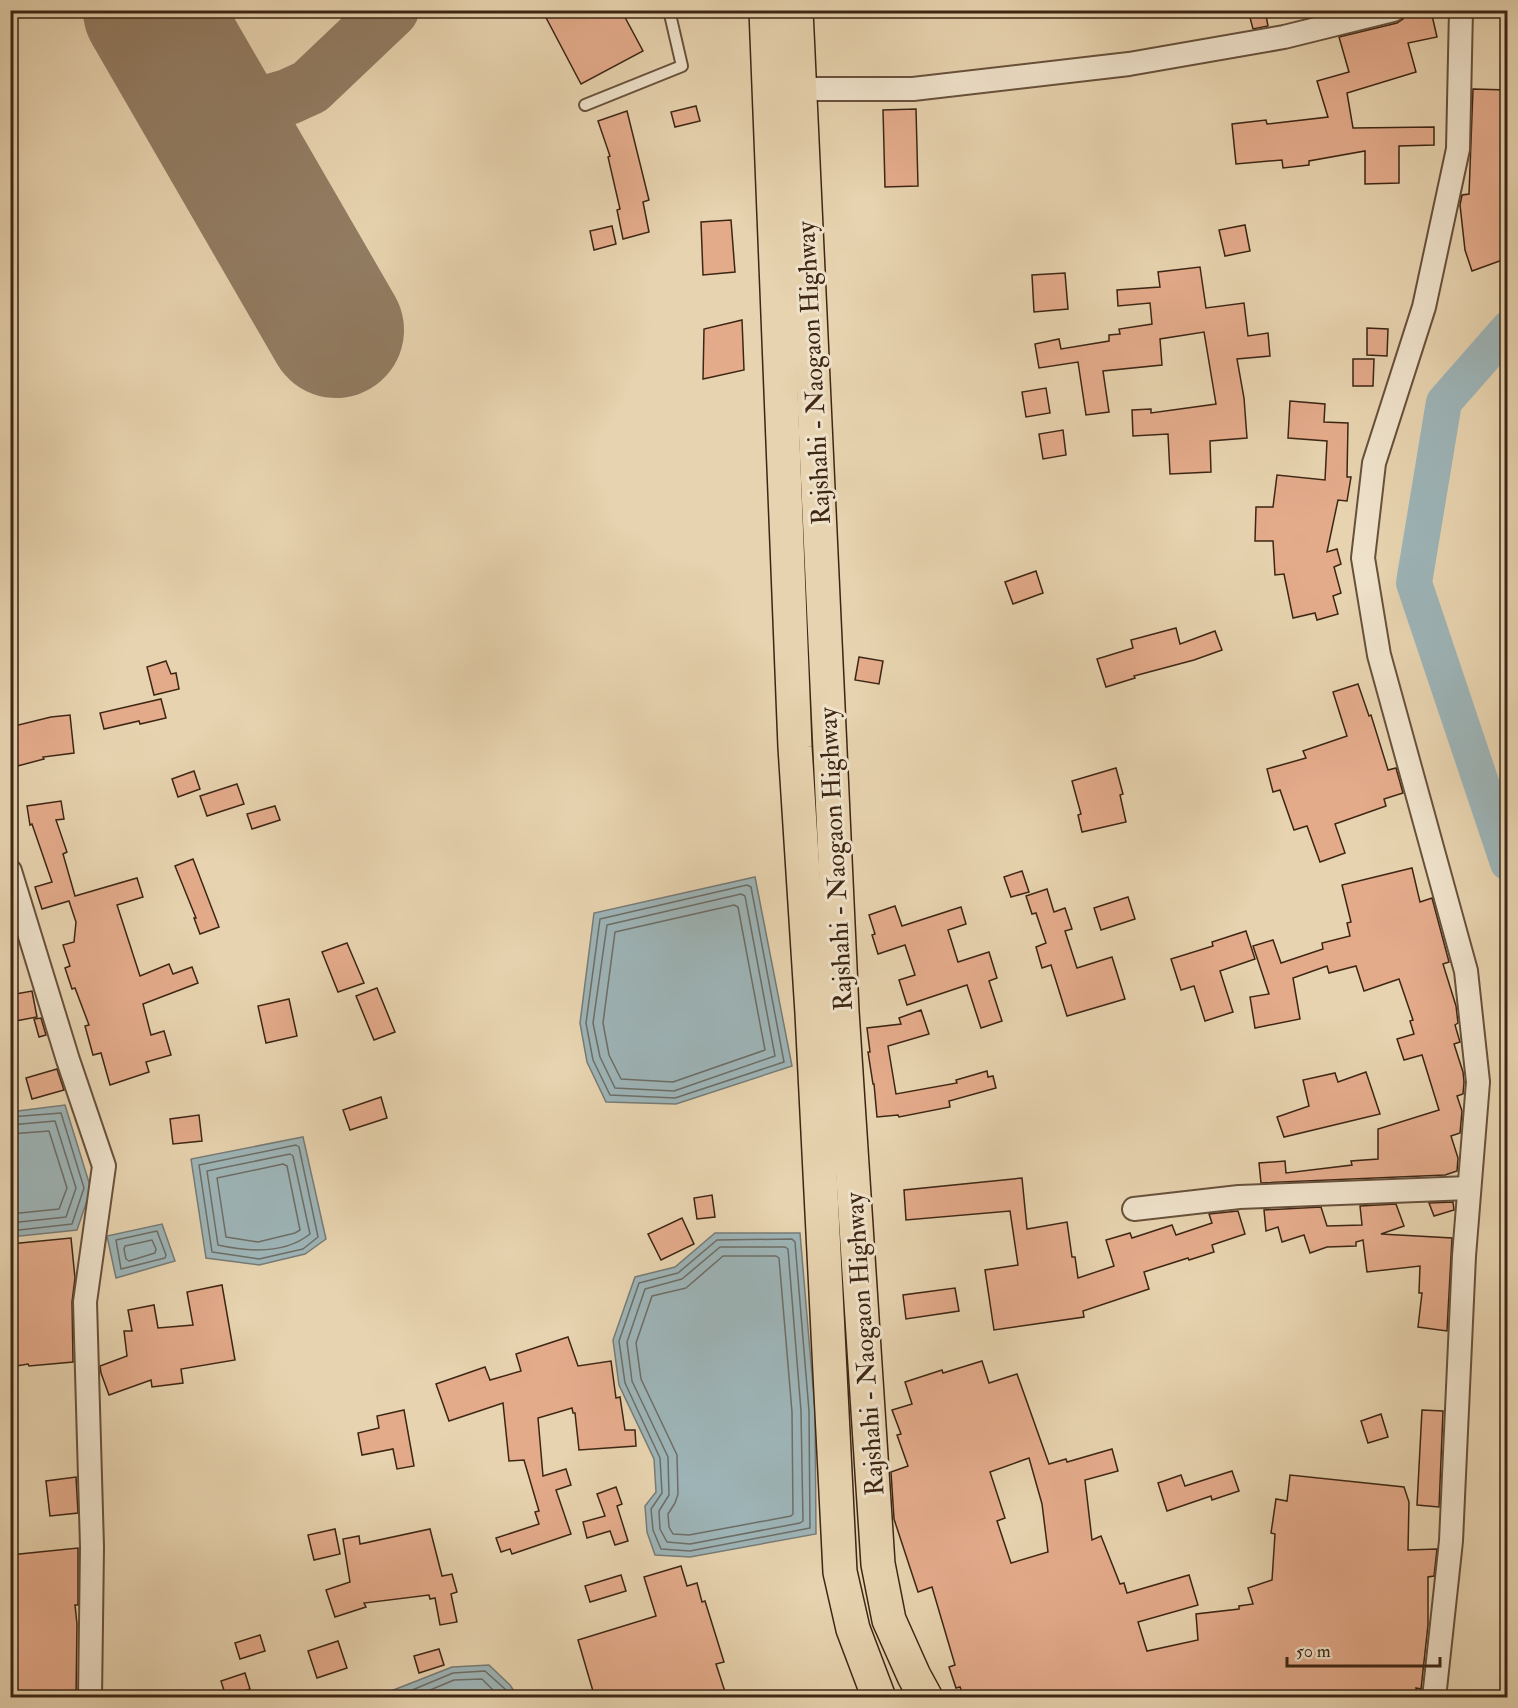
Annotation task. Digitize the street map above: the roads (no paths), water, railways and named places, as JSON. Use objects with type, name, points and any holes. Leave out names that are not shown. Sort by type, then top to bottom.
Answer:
[{"type":"main road","name":"Rajshahi - Naogaon Highway","points":[[765,10],[788,159],[878,1564],[889,1620],[926,1698]]},
{"type":"main road","name":"Rajshahi - Naogaon Highway","points":[[796,10],[800,89],[788,159],[795,747],[812,1013],[840,1572],[853,1629],[879,1698]]},
{"type":"street","points":[[800,89],[913,89],[1129,64],[1284,38],[1393,10]]},
{"type":"street","points":[[1434,1698],[1451,1541],[1464,1256],[1478,1082],[1466,971],[1378,655],[1363,558],[1374,463],[1424,307],[1458,149],[1461,10]]},
{"type":"street","points":[[10,871],[68,1060],[104,1166],[85,1302],[92,1547],[90,1698]]},
{"type":"street","points":[[1134,1209],[1239,1197],[1469,1188]]},
{"type":"lane","points":[[585,105],[682,66],[669,10]]},
{"type":"water","points":[[755,877],[792,1066],[676,1104],[606,1102],[587,1062],[580,1023],[594,913]]},
{"type":"water","points":[[65,1105],[91,1189],[77,1230],[11,1237],[10,1112]]},
{"type":"water","points":[[303,1137],[326,1239],[305,1254],[259,1265],[206,1258],[191,1159]]},
{"type":"water","points":[[162,1224],[175,1261],[116,1278],[107,1236]]},
{"type":"water","points":[[715,1233],[800,1233],[815,1411],[816,1534],[690,1557],[655,1555],[647,1532],[645,1506],[656,1492],[654,1459],[619,1385],[613,1340],[635,1277],[675,1267]]},
{"type":"water","points":[[489,1665],[510,1685],[518,1697],[386,1697],[391,1691],[452,1667]]},
{"type":"waterway","points":[[1508,329],[1444,402],[1414,583],[1508,863]]}]
